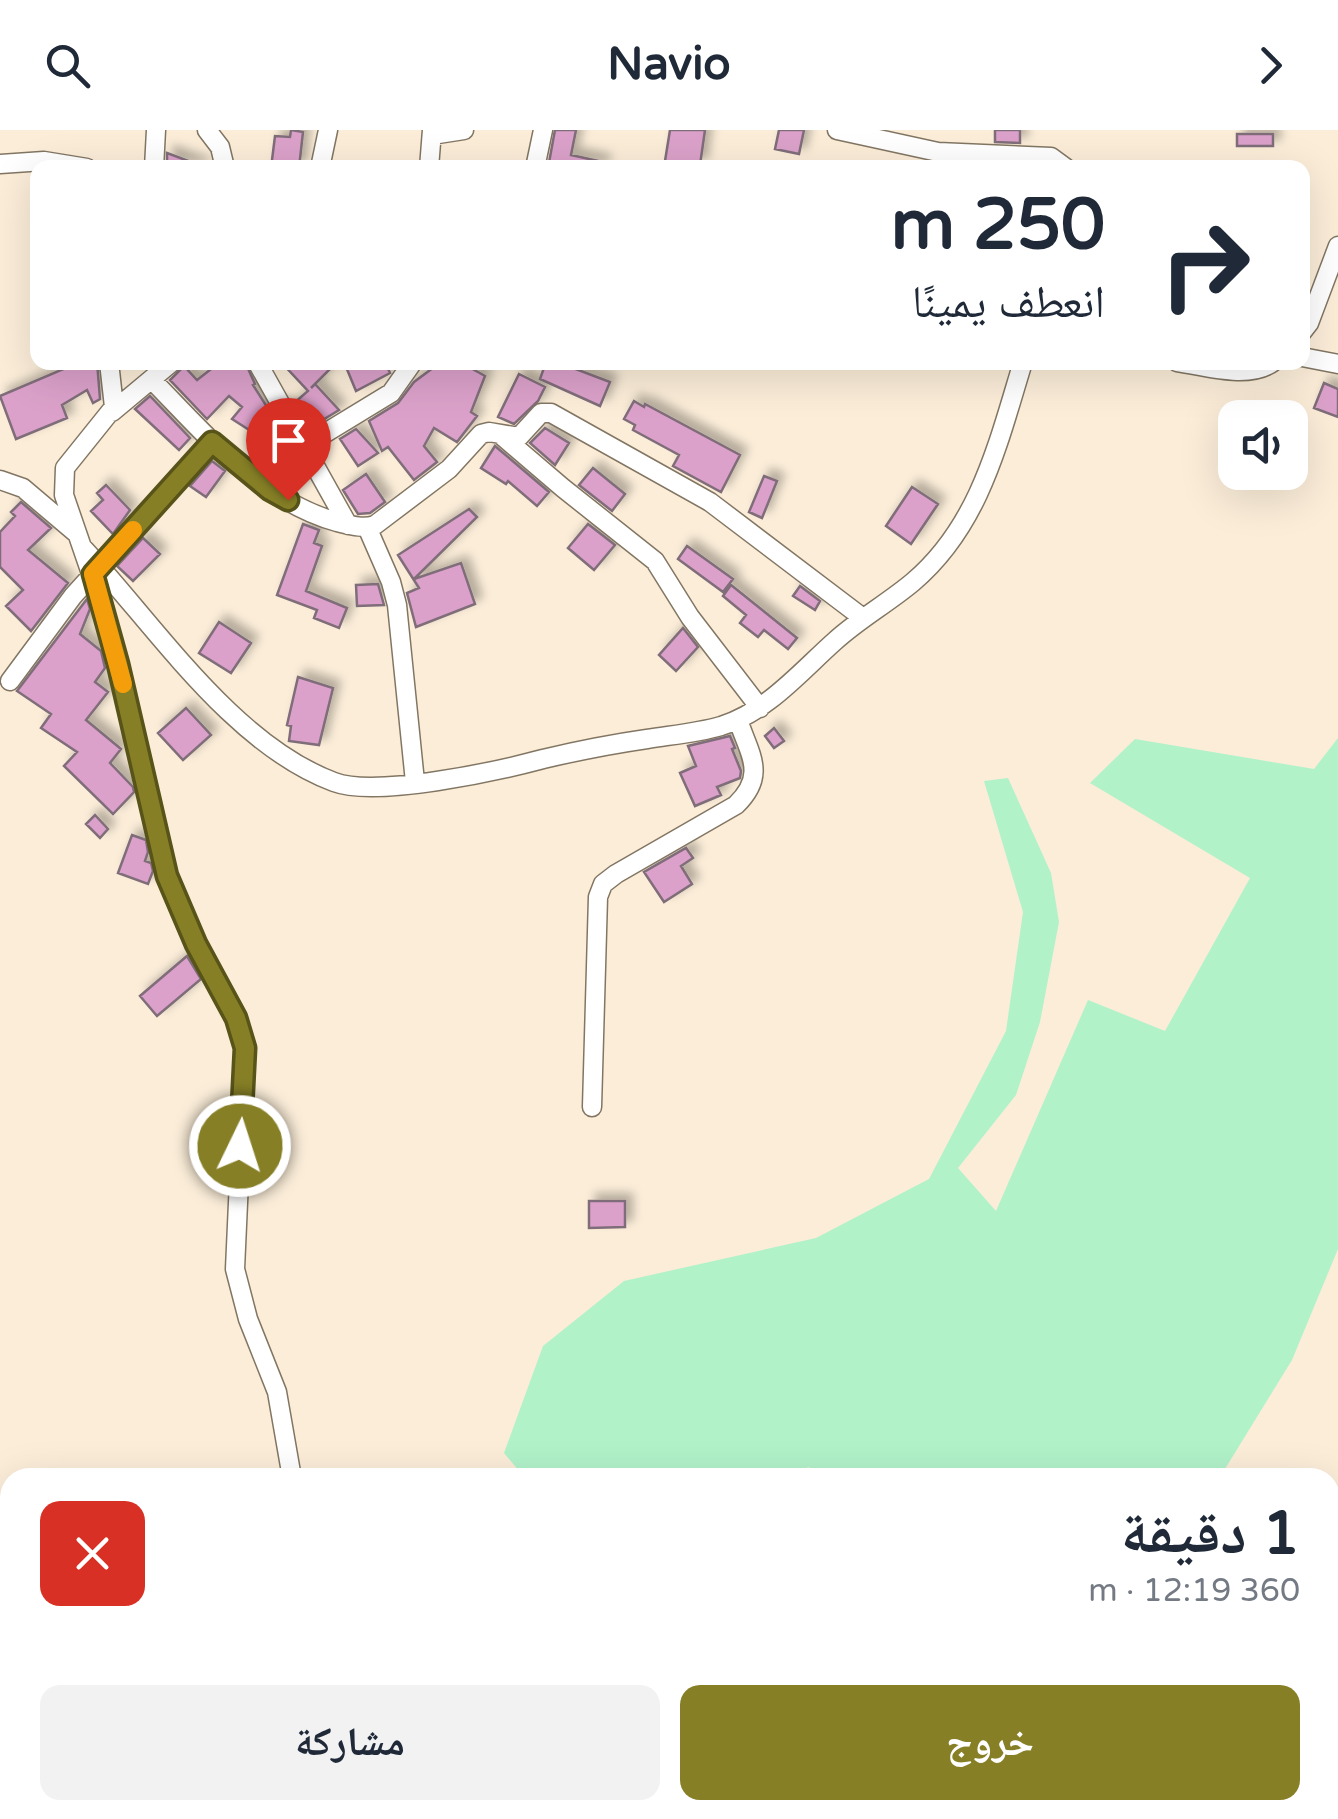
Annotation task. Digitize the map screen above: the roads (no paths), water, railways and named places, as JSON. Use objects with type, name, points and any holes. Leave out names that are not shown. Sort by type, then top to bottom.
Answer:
[{"type":"street","points":[[154,160],[156,130]]},
{"type":"street","points":[[207,130],[220,147],[223,160]]},
{"type":"street","points":[[322,160],[328,130]]},
{"type":"street","points":[[430,160],[432,132],[464,130]]},
{"type":"street","points":[[536,160],[542,130]]},
{"type":"street","points":[[837,130],[938,152],[1055,160]]},
{"type":"street","points":[[0,164],[30,162]]},
{"type":"street","points":[[1310,321],[1338,246]]},
{"type":"street","points":[[1310,359],[1338,364]]},
{"type":"street","points":[[111,370],[112,412]]},
{"type":"street","points":[[164,370],[112,412],[69,461],[62,486],[80,541],[96,570],[224,704],[290,760],[344,785],[415,782],[509,768],[580,751],[698,732],[738,720],[760,708],[863,618],[913,581],[948,547],[967,519],[991,466],[1021,370]]},
{"type":"street","points":[[262,370],[304,446],[392,582],[415,782]]},
{"type":"street","points":[[304,446],[391,393],[408,370]]},
{"type":"street","points":[[153,381],[212,442],[270,490],[305,511],[358,526],[449,469],[481,434],[520,437],[540,413],[552,413],[710,502],[863,618]]},
{"type":"street","points":[[501,434],[656,561],[690,618],[760,708]]},
{"type":"street","points":[[10,681],[42,634],[96,570],[212,442]]},
{"type":"street","points":[[0,480],[22,488],[80,541]]},
{"type":"street","points":[[22,488],[62,486]]},
{"type":"street","points":[[96,570],[167,876],[196,944],[236,1018],[245,1048],[235,1269],[248,1320],[277,1392],[290,1468]]},
{"type":"street","points":[[592,1107],[594,933],[600,888],[616,874],[736,805],[750,792],[754,773],[738,720]]}]
